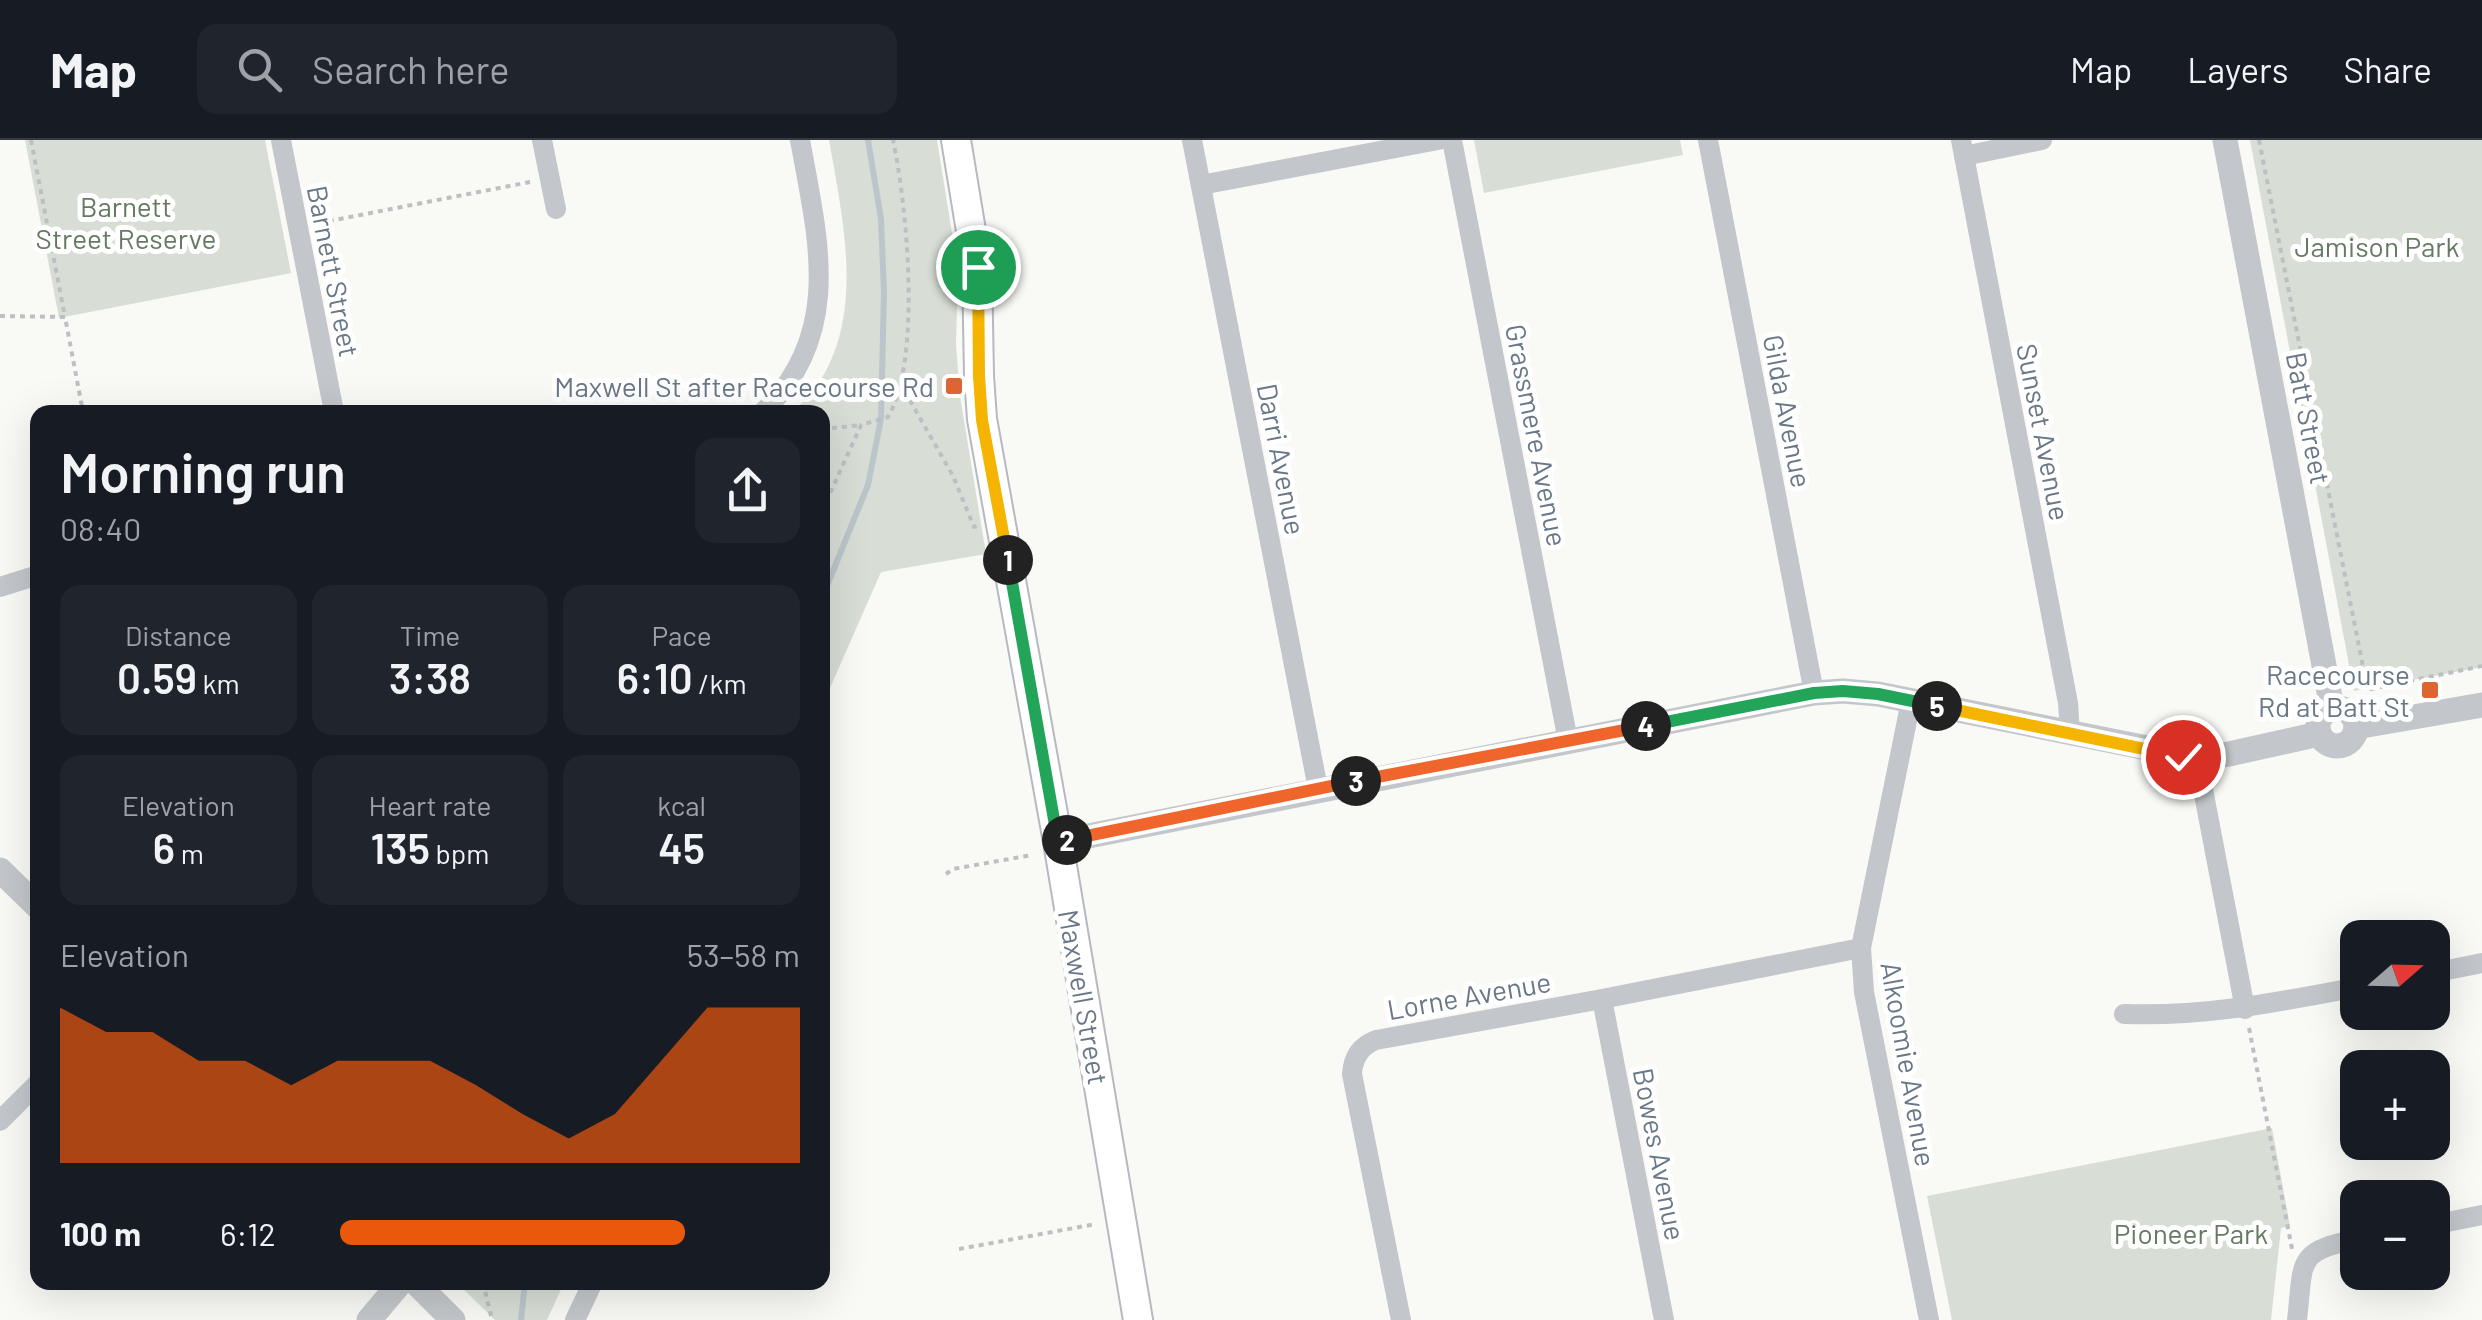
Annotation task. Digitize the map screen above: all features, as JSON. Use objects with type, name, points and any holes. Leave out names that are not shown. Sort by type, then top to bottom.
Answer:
[{"type":"main road","name":"Maxwell Street","points":[[956,140],[978,267],[982,420],[1138,1320]]},
{"type":"street","name":"Barnett Street","points":[[281,140],[333,405]]},
{"type":"street","points":[[542,140],[556,209]]},
{"type":"street","points":[[770,405],[808,349],[819,290],[818,249],[800,140]]},
{"type":"street","name":"Darri Avenue","points":[[1192,140],[1318,789]]},
{"type":"street","points":[[1201,185],[1438,140]]},
{"type":"street","name":"Grassmere Avenue","points":[[1452,140],[1568,741]]},
{"type":"street","name":"Gilda Avenue","points":[[1708,140],[1814,693]]},
{"type":"street","points":[[1962,148],[2042,140]]},
{"type":"street","name":"Batt Street","points":[[2226,140],[2332,708]]},
{"type":"street","name":"Sunset Avenue","points":[[1962,148],[2068,703],[2070,734]]},
{"type":"street","points":[[0,587],[30,578]]},
{"type":"street","points":[[1058,842],[1814,693],[1860,692],[2197,758],[2319,734]]},
{"type":"street","name":"Alkoomie Avenue","points":[[1912,701],[1861,948],[1864,992],[1929,1320]]},
{"type":"street","points":[[2356,726],[2482,705]]},
{"type":"street","points":[[2332,708],[2348,712],[2356,726],[2352,739],[2340,746],[2328,744],[2319,734],[2318,721],[2332,708]]},
{"type":"street","points":[[2197,758],[2245,1008]]},
{"type":"street","points":[[0,870],[30,899]]},
{"type":"street","name":"Lorne Avenue","points":[[1400,1320],[1352,1074],[1365,1045],[1861,948]]},
{"type":"street","points":[[2450,969],[2482,963]]},
{"type":"street","points":[[2124,1014],[2168,1016],[2245,1008],[2340,990]]},
{"type":"street","name":"Bowes Avenue","points":[[1602,999],[1664,1320]]},
{"type":"street","points":[[0,1121],[30,1092]]},
{"type":"street","points":[[2450,1222],[2482,1216]]},
{"type":"street","points":[[2297,1320],[2303,1273],[2310,1256],[2315,1250],[2340,1242]]},
{"type":"street","points":[[369,1320],[395,1290]]},
{"type":"street","points":[[423,1290],[453,1320]]},
{"type":"street","points":[[575,1320],[589,1290]]},
{"type":"path","points":[[31,140],[81,405]]},
{"type":"path","points":[[830,428],[888,417],[898,401],[907,326],[907,234],[893,140]]},
{"type":"path","points":[[2259,140],[2366,682],[2370,688],[2482,666]]},
{"type":"path","points":[[298,227],[550,178]]},
{"type":"path","points":[[0,316],[65,317]]},
{"type":"path","points":[[900,383],[953,476],[974,527],[1002,522]]},
{"type":"path","points":[[830,494],[862,425]]},
{"type":"path","points":[[946,874],[952,869],[1032,855]]},
{"type":"path","points":[[2245,1008],[2294,1259],[2303,1273]]},
{"type":"path","points":[[959,1250],[1096,1224]]},
{"type":"path","points":[[485,1290],[492,1320]]},
{"type":"green space","name":"Barnett Street Reserve","points":[[25,140],[265,140],[291,273],[59,318]]},
{"type":"green space","points":[[829,140],[937,140],[958,270],[956,345],[960,396],[986,554],[881,572],[830,688],[830,405],[799,405],[830,363],[840,333],[846,269]]},
{"type":"green space","points":[[1474,140],[1680,140],[1683,155],[1484,193]]},
{"type":"green space","name":"Jamison Park","points":[[2250,140],[2482,140],[2482,667],[2354,691]]},
{"type":"green space","name":"Pioneer Park","points":[[2272,1128],[2290,1226],[2281,1228],[2271,1320],[1952,1320],[1927,1196]]},
{"type":"green space","points":[[464,1290],[561,1290],[547,1320],[495,1320]]},
{"type":"waterway","points":[[830,578],[868,485],[881,419],[881,219],[868,140]]},
{"type":"waterway","points":[[521,1320],[524,1290]]},
{"type":"place","name":"Maxwell St after Racecourse Rd","points":[[954,386]]},
{"type":"place","name":"Racecourse Rd at Batt St","points":[[2430,690]]},
{"type":"route","points":[[978,267],[982,420],[1058,842],[1814,693],[1843,691],[1896,697],[2183,757]]}]
